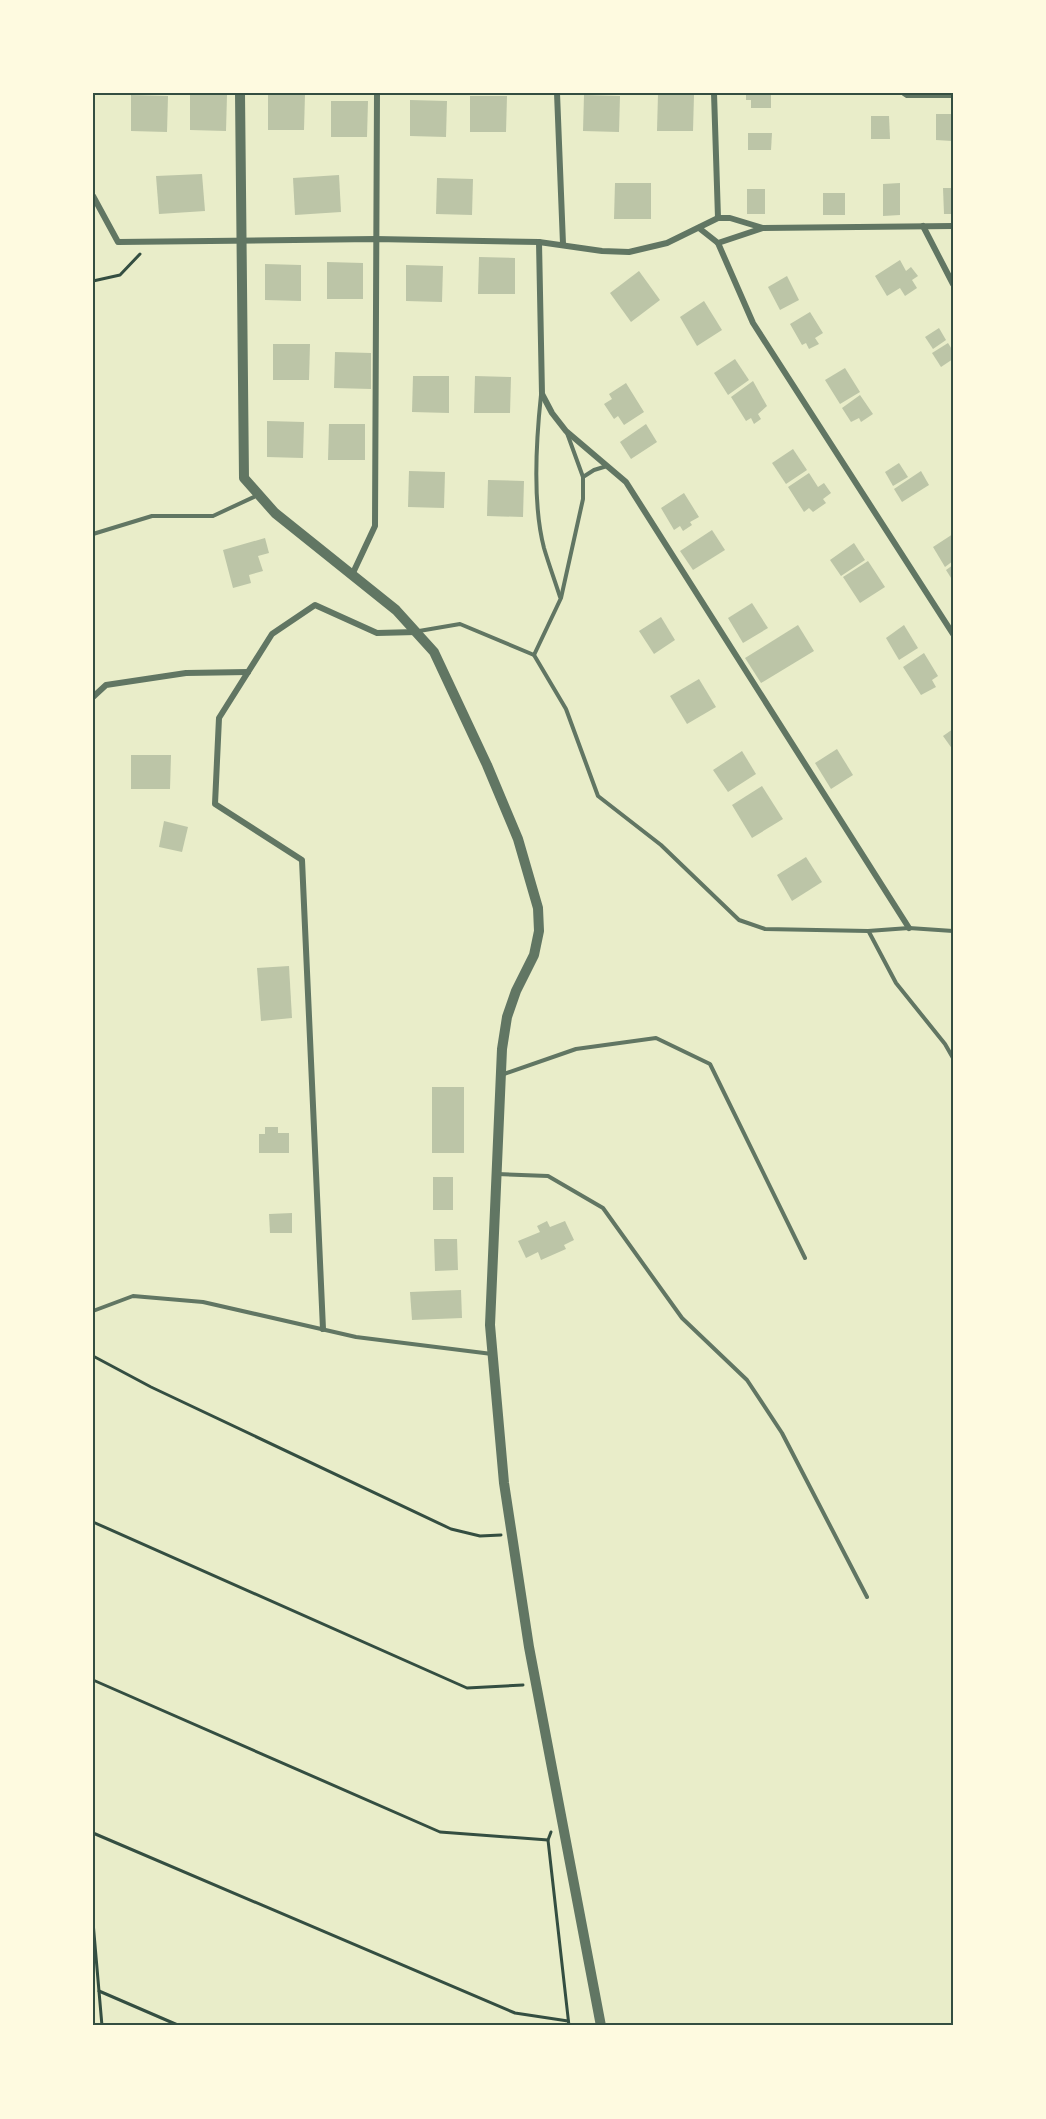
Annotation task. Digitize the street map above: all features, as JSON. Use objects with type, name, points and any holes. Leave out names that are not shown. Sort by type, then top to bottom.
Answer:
[{"type":"street","points":[[240,93],[244,478],[275,513],[396,610],[434,652],[487,765],[518,839],[538,908],[539,931],[534,955],[516,991],[507,1017],[502,1048],[490,1325],[504,1483],[512,1535],[536,1685],[601,2026]]},
{"type":"street","points":[[352,574],[375,526],[377,93]]},
{"type":"street","points":[[558,93],[563,244]]},
{"type":"street","points":[[714,93],[718,218]]},
{"type":"street","points":[[904,93],[908,95],[953,95]]},
{"type":"street","points":[[93,196],[118,242],[375,238],[539,242],[602,251],[629,252],[667,243],[718,218],[730,218],[764,228],[953,226]]},
{"type":"street","points":[[923,226],[953,284]]},
{"type":"street","points":[[699,228],[718,243],[753,323],[953,634]]},
{"type":"street","points":[[718,243],[764,228]]},
{"type":"street","points":[[539,242],[542,394],[552,413],[566,431],[626,482],[909,928]]},
{"type":"street","points":[[323,1329],[302,860],[215,804],[219,718],[272,634],[315,605],[377,633],[416,632]]},
{"type":"street","points":[[93,697],[106,685],[186,673],[248,672]]},
{"type":"lane","points":[[542,394],[537,434],[538,506],[544,547],[561,598]]},
{"type":"lane","points":[[534,655],[561,598],[583,499],[583,477],[566,431]]},
{"type":"lane","points":[[583,477],[608,465]]},
{"type":"lane","points":[[93,534],[152,516],[213,516],[258,494]]},
{"type":"lane","points":[[416,632],[460,624],[534,655],[566,710],[598,796],[661,845],[739,920],[765,929],[868,932],[909,928],[953,931]]},
{"type":"lane","points":[[868,932],[896,983],[945,1044],[953,1058]]},
{"type":"lane","points":[[501,1075],[576,1049],[656,1038],[710,1065],[805,1258]]},
{"type":"lane","points":[[497,1174],[548,1176],[603,1208],[682,1318],[747,1380],[782,1433],[867,1597]]},
{"type":"lane","points":[[93,1311],[133,1296],[203,1302],[356,1337],[493,1354]]},
{"type":"path","points":[[93,281],[120,275],[152,241]]},
{"type":"path","points":[[93,1356],[151,1387],[451,1529],[480,1536],[512,1535]]},
{"type":"path","points":[[93,1522],[467,1688],[536,1685]]},
{"type":"path","points":[[93,1680],[440,1832],[548,1840]]},
{"type":"path","points":[[560,1808],[548,1840],[569,2026]]},
{"type":"path","points":[[93,1833],[515,2013],[568,2021]]},
{"type":"path","points":[[93,1922],[102,2026]]},
{"type":"path","points":[[99,1991],[180,2026]]},
{"type":"building","points":[[268,93],[305,94],[304,130],[268,130]]},
{"type":"building","points":[[746,93],[771,93],[771,108],[751,108],[751,100],[746,100]]},
{"type":"building","points":[[190,94],[227,95],[226,131],[190,130]]},
{"type":"building","points":[[658,94],[694,95],[693,131],[657,131]]},
{"type":"building","points":[[131,95],[168,96],[167,132],[131,131]]},
{"type":"building","points":[[584,95],[620,96],[619,132],[583,131]]},
{"type":"building","points":[[470,96],[507,96],[506,132],[470,132]]},
{"type":"building","points":[[410,100],[447,101],[446,137],[410,136]]},
{"type":"building","points":[[331,101],[368,101],[367,137],[331,137]]},
{"type":"building","points":[[936,114],[952,114],[952,141],[936,140]]},
{"type":"building","points":[[871,116],[889,116],[890,139],[871,139]]},
{"type":"building","points":[[748,133],[772,133],[771,150],[748,150]]},
{"type":"building","points":[[202,174],[205,211],[159,214],[156,176]]},
{"type":"building","points":[[339,175],[341,212],[295,215],[293,178]]},
{"type":"building","points":[[437,178],[473,179],[472,215],[436,214]]},
{"type":"building","points":[[615,183],[651,183],[651,219],[614,219]]},
{"type":"building","points":[[900,183],[900,215],[883,216],[883,184]]},
{"type":"building","points":[[943,188],[953,188],[953,214],[944,214]]},
{"type":"building","points":[[747,189],[765,189],[765,214],[747,214]]},
{"type":"building","points":[[823,193],[845,193],[845,215],[823,215]]},
{"type":"building","points":[[479,257],[515,258],[515,294],[478,294]]},
{"type":"building","points":[[900,260],[906,271],[911,267],[918,276],[912,280],[917,288],[905,296],[900,288],[887,296],[875,276]]},
{"type":"building","points":[[327,262],[363,263],[363,299],[327,299]]},
{"type":"building","points":[[265,264],[301,265],[301,301],[265,300]]},
{"type":"building","points":[[406,265],[443,266],[442,302],[406,301]]},
{"type":"building","points":[[639,271],[660,300],[631,322],[610,293]]},
{"type":"building","points":[[787,276],[799,300],[780,310],[768,287]]},
{"type":"building","points":[[704,301],[722,330],[697,346],[680,317]]},
{"type":"building","points":[[810,312],[823,333],[815,338],[819,344],[809,349],[806,343],[802,345],[790,324]]},
{"type":"building","points":[[939,328],[946,340],[933,349],[925,337]]},
{"type":"building","points":[[948,343],[953,351],[953,359],[941,367],[932,353]]},
{"type":"building","points":[[273,344],[310,344],[309,380],[273,380]]},
{"type":"building","points":[[335,352],[371,353],[371,389],[334,388]]},
{"type":"building","points":[[735,359],[749,380],[728,395],[714,373]]},
{"type":"building","points":[[845,368],[860,392],[840,404],[825,380]]},
{"type":"building","points":[[413,376],[449,376],[449,413],[412,412]]},
{"type":"building","points":[[475,376],[511,377],[510,413],[474,413]]},
{"type":"building","points":[[753,381],[767,406],[758,414],[761,419],[754,424],[751,418],[746,421],[731,397]]},
{"type":"building","points":[[626,383],[644,412],[624,425],[618,416],[614,419],[604,404],[612,399],[609,394]]},
{"type":"building","points":[[860,395],[873,414],[861,422],[859,418],[851,422],[842,408]]},
{"type":"building","points":[[267,421],[304,422],[303,458],[267,457]]},
{"type":"building","points":[[329,424],[365,424],[365,460],[328,460]]},
{"type":"building","points":[[646,424],[657,442],[631,459],[620,442]]},
{"type":"building","points":[[793,449],[807,470],[786,484],[772,463]]},
{"type":"building","points":[[899,463],[908,477],[893,486],[885,472]]},
{"type":"building","points":[[409,471],[445,472],[444,508],[408,507]]},
{"type":"building","points":[[921,471],[929,485],[902,502],[894,489]]},
{"type":"building","points":[[809,473],[818,487],[824,483],[831,493],[823,499],[826,503],[813,512],[809,508],[804,512],[788,487]]},
{"type":"building","points":[[488,480],[524,481],[523,517],[487,516]]},
{"type":"building","points":[[684,493],[699,517],[690,522],[692,525],[683,531],[680,526],[674,530],[661,508]]},
{"type":"building","points":[[712,530],[725,550],[693,570],[680,551]]},
{"type":"building","points":[[953,534],[953,561],[945,567],[933,547]]},
{"type":"building","points":[[265,538],[269,553],[258,556],[263,571],[249,575],[251,583],[233,588],[223,550]]},
{"type":"building","points":[[854,543],[865,560],[841,576],[830,560]]},
{"type":"building","points":[[868,561],[885,587],[860,603],[843,577]]},
{"type":"building","points":[[953,565],[953,581],[946,570]]},
{"type":"building","points":[[752,603],[768,628],[743,643],[728,618]]},
{"type":"building","points":[[661,617],[675,640],[654,654],[639,631]]},
{"type":"building","points":[[798,625],[814,651],[761,683],[745,658]]},
{"type":"building","points":[[904,625],[918,648],[899,660],[886,638]]},
{"type":"building","points":[[924,653],[938,676],[932,680],[936,687],[921,695],[903,667]]},
{"type":"building","points":[[699,679],[716,707],[687,724],[670,696]]},
{"type":"building","points":[[953,729],[953,750],[943,736]]},
{"type":"building","points":[[837,749],[853,775],[831,789],[815,763]]},
{"type":"building","points":[[742,751],[756,774],[728,792],[713,770]]},
{"type":"building","points":[[131,755],[171,755],[170,789],[131,789]]},
{"type":"building","points":[[762,786],[783,819],[752,838],[732,805]]},
{"type":"building","points":[[164,821],[188,827],[182,852],[159,847]]},
{"type":"building","points":[[806,857],[822,882],[792,901],[777,875]]},
{"type":"building","points":[[289,966],[292,1018],[261,1021],[257,968]]},
{"type":"building","points":[[432,1087],[464,1087],[464,1153],[432,1153]]},
{"type":"building","points":[[265,1127],[278,1127],[278,1133],[289,1133],[289,1153],[259,1153],[259,1134],[265,1134]]},
{"type":"building","points":[[433,1177],[453,1177],[453,1210],[433,1210]]},
{"type":"building","points":[[292,1213],[292,1233],[270,1233],[269,1214]]},
{"type":"building","points":[[547,1221],[550,1227],[565,1221],[574,1240],[564,1245],[566,1249],[541,1260],[538,1252],[526,1258],[518,1241],[540,1232],[537,1226]]},
{"type":"building","points":[[434,1239],[457,1239],[458,1270],[435,1271]]},
{"type":"building","points":[[461,1290],[462,1318],[412,1320],[410,1292]]}]
